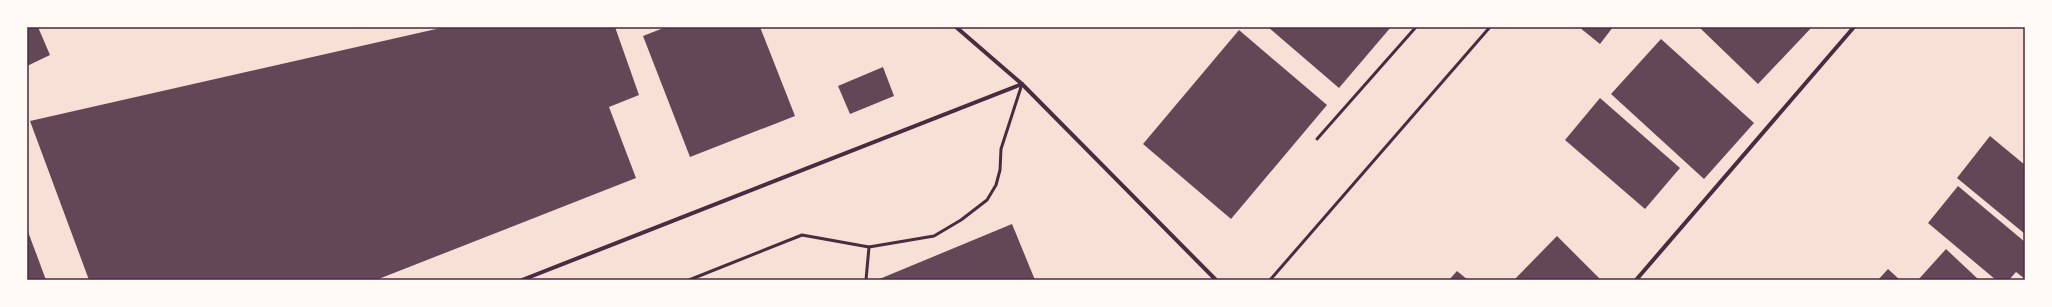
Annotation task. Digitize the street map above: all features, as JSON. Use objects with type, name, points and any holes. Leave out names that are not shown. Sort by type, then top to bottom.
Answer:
[{"type":"street","points":[[956,27],[1022,84],[1216,280]]},
{"type":"street","points":[[1636,280],[1854,27]]},
{"type":"street","points":[[522,280],[1022,84]]},
{"type":"lane","points":[[1317,139],[1416,27]]},
{"type":"lane","points":[[1270,280],[1490,27]]},
{"type":"lane","points":[[689,280],[802,235],[869,247],[934,236],[961,220],[987,200],[996,185],[1000,170],[1001,149],[1022,84]]},
{"type":"lane","points":[[866,280],[869,247]]},
{"type":"building","points":[[27,27],[38,27],[50,55],[27,66]]},
{"type":"building","points":[[445,27],[615,27],[639,95],[609,107],[636,178],[376,280],[89,280],[30,121]]},
{"type":"building","points":[[666,27],[760,27],[795,116],[690,157],[643,36]]},
{"type":"building","points":[[1268,27],[1391,27],[1339,88]]},
{"type":"building","points":[[1579,27],[1613,27],[1600,44]]},
{"type":"building","points":[[1699,27],[1812,27],[1758,84]]},
{"type":"building","points":[[1239,30],[1327,105],[1231,219],[1143,144]]},
{"type":"building","points":[[1661,39],[1754,123],[1704,179],[1611,94]]},
{"type":"building","points":[[883,67],[894,96],[850,114],[838,86]]},
{"type":"building","points":[[1600,98],[1680,168],[1645,209],[1565,140]]},
{"type":"building","points":[[1990,136],[2025,165],[2025,234],[1957,178]]},
{"type":"building","points":[[1958,186],[2025,242],[2025,279],[2016,272],[2009,280],[1996,280],[1928,223]]},
{"type":"building","points":[[1012,224],[1035,280],[877,280]]},
{"type":"building","points":[[27,229],[46,280],[27,280]]},
{"type":"building","points":[[1557,236],[1601,280],[1514,280]]},
{"type":"building","points":[[1946,249],[1979,280],[1918,280]]},
{"type":"building","points":[[1888,269],[1900,280],[1878,280]]},
{"type":"building","points":[[1457,271],[1468,280],[1449,280]]}]
